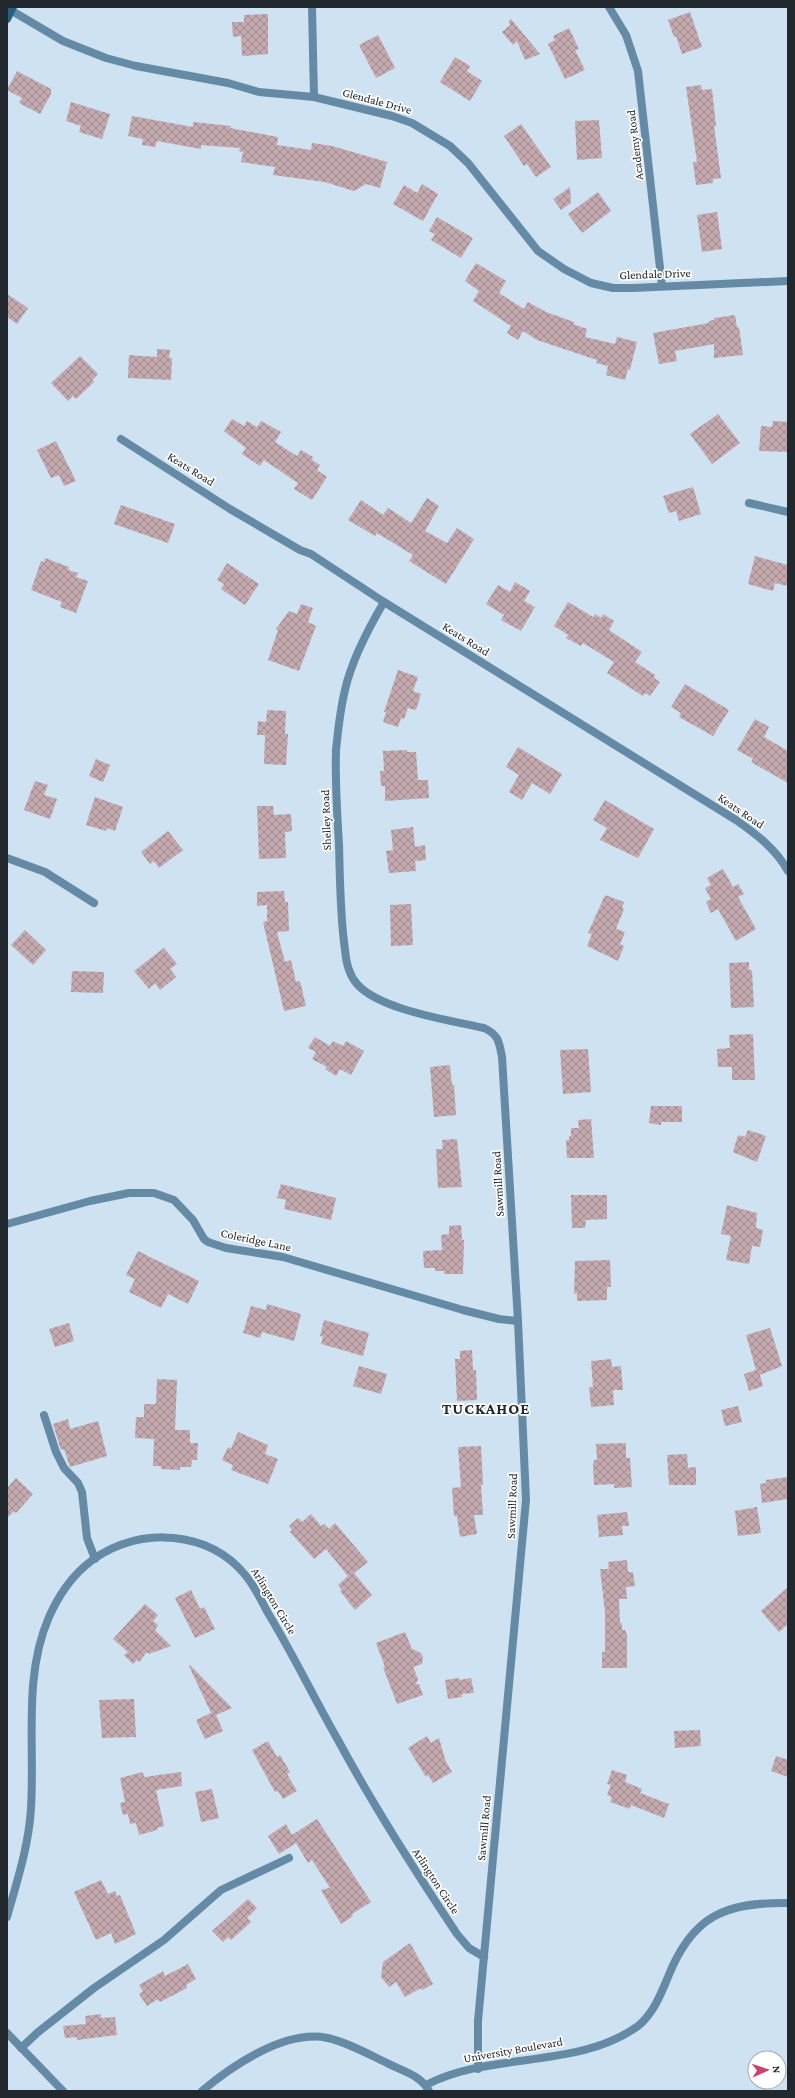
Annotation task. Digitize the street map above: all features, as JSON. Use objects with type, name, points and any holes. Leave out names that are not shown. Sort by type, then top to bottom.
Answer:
[{"type":"street","points":[[312,7],[314,97]]},
{"type":"street","name":"Academy Road","points":[[609,7],[626,35],[638,71],[662,286]]},
{"type":"street","points":[[7,19],[10,9]]},
{"type":"street","name":"Glendale Drive","points":[[10,9],[64,41],[106,58],[136,66],[228,83],[259,92],[314,97],[392,116],[412,123],[450,146],[468,163],[534,246],[564,270],[591,284],[613,288],[788,281]]},
{"type":"street","name":"Keats Road","points":[[121,439],[230,509],[300,550],[311,554],[384,602],[736,820],[756,834],[775,851],[788,871]]},
{"type":"street","points":[[749,503],[788,512]]},
{"type":"street","name":"Shelley Road","points":[[384,602],[368,628],[352,665],[340,712],[336,751],[341,904],[345,951],[352,977],[371,997],[409,1010]]},
{"type":"street","points":[[7,858],[45,872],[94,903]]},
{"type":"street","name":"Sawmill Road","points":[[409,1010],[484,1028],[493,1032],[498,1041],[502,1057],[518,1321],[526,1500],[478,2021],[478,2069]]},
{"type":"street","name":"Coleridge Lane","points":[[7,1224],[90,1200],[129,1193],[154,1193],[174,1200],[193,1220],[204,1239],[208,1242],[226,1248],[283,1257],[463,1310],[499,1319],[518,1321]]},
{"type":"street","points":[[44,1415],[56,1452],[64,1468],[78,1483],[82,1492],[87,1538],[95,1559]]},
{"type":"street","name":"Arlington Circle","points":[[7,1917],[28,1837],[31,1808],[32,1699],[37,1653],[49,1616],[70,1583],[85,1566],[95,1559],[104,1553],[135,1541],[167,1537],[195,1542],[207,1546],[222,1554],[241,1570],[280,1632],[339,1743],[394,1838],[456,1934],[469,1948],[484,1957]]},
{"type":"street","points":[[21,2048],[37,2033],[94,1988],[164,1940],[221,1890],[289,1858]]},
{"type":"street","name":"University Boulevard","points":[[202,2091],[218,2078],[258,2054],[295,2038],[328,2038],[354,2047],[412,2074],[428,2088],[455,2073],[569,2053],[608,2043],[638,2025],[653,2009],[682,1948],[702,1923],[716,1914],[735,1907],[761,1903],[788,1903]]},
{"type":"street","points":[[7,2033],[63,2091]]},
{"type":"building","points":[[690,12],[702,47],[682,54],[676,36],[674,37],[668,20]]},
{"type":"building","points":[[268,14],[268,54],[242,56],[241,36],[233,37],[232,22],[244,22],[244,15]]},
{"type":"building","points":[[511,19],[540,54],[525,60],[517,41],[513,45],[502,32],[510,25],[509,21]]},
{"type":"building","points":[[569,28],[579,49],[575,50],[585,70],[565,79],[548,44],[555,40],[553,36]]},
{"type":"building","points":[[378,35],[395,68],[376,78],[359,45]]},
{"type":"building","points":[[455,57],[470,66],[467,71],[482,81],[470,101],[440,82]]},
{"type":"building","points":[[17,71],[51,89],[51,94],[40,114],[19,103],[22,98],[7,90]]},
{"type":"building","points":[[701,85],[702,90],[712,89],[716,126],[714,126],[721,178],[713,179],[713,183],[696,185],[693,162],[697,162],[686,87]]},
{"type":"building","points":[[71,102],[110,114],[102,139],[79,132],[81,126],[66,121]]},
{"type":"building","points":[[132,116],[193,127],[193,122],[231,126],[230,128],[278,137],[277,145],[311,150],[312,143],[332,146],[387,162],[380,188],[366,184],[354,191],[325,182],[273,175],[275,167],[241,162],[243,152],[239,151],[240,148],[201,145],[201,149],[157,141],[155,147],[142,145],[143,139],[128,136]]},
{"type":"building","points":[[599,120],[602,158],[577,160],[575,121]]},
{"type":"building","points":[[521,124],[551,167],[536,177],[527,164],[524,166],[504,136]]},
{"type":"building","points":[[422,184],[438,194],[423,221],[393,204],[404,185],[417,193]]},
{"type":"building","points":[[570,187],[571,203],[561,210],[553,199]]},
{"type":"building","points":[[598,192],[611,211],[582,233],[568,214]]},
{"type":"building","points":[[717,212],[722,249],[702,252],[697,215]]},
{"type":"building","points":[[437,217],[473,238],[461,258],[431,240],[435,234],[429,231]]},
{"type":"building","points":[[476,263],[506,281],[499,293],[524,309],[528,302],[546,312],[574,322],[573,324],[587,329],[585,337],[615,344],[617,337],[637,342],[630,370],[628,369],[625,380],[606,375],[608,366],[596,363],[597,360],[537,340],[523,331],[518,340],[507,333],[511,326],[473,301],[479,291],[465,281]]},
{"type":"building","points":[[7,294],[28,308],[17,324],[7,317]]},
{"type":"building","points":[[735,315],[737,328],[739,327],[743,355],[714,358],[714,344],[675,351],[677,361],[659,364],[653,333],[709,323],[709,321],[714,320],[714,318]]},
{"type":"building","points":[[157,349],[170,350],[169,358],[172,358],[171,380],[128,378],[129,355],[157,357]]},
{"type":"building","points":[[80,356],[98,374],[92,380],[94,382],[76,399],[73,396],[68,401],[51,383]]},
{"type":"building","points":[[718,414],[740,443],[712,464],[690,434]]},
{"type":"building","points":[[232,419],[244,426],[247,421],[257,427],[261,421],[281,432],[275,442],[297,456],[301,450],[313,457],[312,460],[320,465],[317,470],[327,477],[312,500],[294,489],[298,483],[264,460],[260,466],[242,454],[246,448],[224,431]]},
{"type":"building","points":[[773,421],[788,422],[788,452],[759,451],[761,426],[772,427]]},
{"type":"building","points":[[56,441],[76,481],[64,486],[59,475],[51,478],[37,450]]},
{"type":"building","points":[[693,487],[701,514],[679,521],[676,511],[669,513],[663,496]]},
{"type":"building","points":[[427,498],[439,506],[425,531],[447,543],[457,528],[474,539],[446,584],[409,561],[413,555],[377,533],[375,536],[348,520],[361,500],[383,515],[388,508],[411,523]]},
{"type":"building","points":[[121,505],[175,524],[168,543],[114,524]]},
{"type":"building","points":[[755,556],[788,565],[788,586],[775,583],[773,591],[748,584]]},
{"type":"building","points":[[45,558],[69,567],[68,570],[78,573],[76,577],[88,581],[76,613],[60,607],[62,602],[31,590],[41,561],[44,562]]},
{"type":"building","points":[[227,563],[259,584],[245,605],[221,589],[224,584],[217,580]]},
{"type":"building","points":[[515,582],[530,591],[524,601],[535,607],[521,631],[501,620],[504,615],[486,604],[498,585],[510,592]]},
{"type":"building","points":[[568,602],[593,617],[595,614],[601,618],[603,614],[614,621],[609,630],[642,652],[635,662],[655,675],[654,678],[660,682],[650,696],[645,693],[643,696],[607,673],[614,662],[583,643],[581,646],[566,638],[568,635],[554,626]]},
{"type":"building","points":[[301,604],[313,608],[308,622],[316,626],[299,671],[268,660],[278,630],[276,629],[289,611],[297,614]]},
{"type":"building","points":[[398,670],[418,677],[413,691],[421,694],[416,710],[408,708],[404,719],[401,718],[398,727],[383,722],[386,712],[384,712]]},
{"type":"building","points":[[685,684],[729,710],[713,736],[679,717],[681,713],[671,707]]},
{"type":"building","points":[[267,710],[286,711],[285,734],[288,734],[286,765],[264,764],[265,735],[257,735],[258,721],[266,722]]},
{"type":"building","points":[[755,719],[769,727],[764,737],[788,751],[788,783],[751,762],[753,759],[737,750]]},
{"type":"building","points":[[518,747],[562,774],[550,794],[532,783],[522,800],[509,792],[519,775],[506,767]]},
{"type":"building","points":[[407,750],[407,752],[416,752],[418,780],[428,780],[429,798],[385,801],[385,786],[381,786],[380,771],[384,771],[383,751]]},
{"type":"building","points":[[96,759],[110,765],[103,782],[89,776]]},
{"type":"building","points":[[35,781],[48,785],[44,795],[57,799],[50,819],[24,810]]},
{"type":"building","points":[[95,797],[123,807],[115,831],[107,828],[106,831],[86,825]]},
{"type":"building","points":[[605,800],[654,829],[638,858],[600,840],[607,828],[593,820]]},
{"type":"building","points":[[257,806],[273,806],[274,815],[291,814],[292,831],[285,832],[286,858],[259,859]]},
{"type":"building","points":[[413,827],[415,847],[425,845],[426,860],[415,861],[416,871],[389,873],[386,851],[393,850],[391,830]]},
{"type":"building","points":[[168,831],[183,850],[159,868],[154,861],[150,864],[141,852]]},
{"type":"building","points":[[723,869],[733,887],[738,884],[744,894],[738,897],[756,929],[736,941],[718,909],[711,913],[706,902],[711,899],[705,888],[711,885],[707,878]]},
{"type":"building","points":[[284,891],[285,902],[288,902],[289,931],[277,932],[285,962],[291,960],[296,982],[300,981],[306,1006],[284,1011],[263,922],[267,921],[267,905],[257,906],[257,892]]},
{"type":"building","points":[[605,895],[624,902],[622,907],[624,909],[616,929],[625,932],[620,944],[624,946],[618,961],[587,946],[592,934],[588,933]]},
{"type":"building","points":[[411,904],[413,945],[391,946],[390,905]]},
{"type":"building","points":[[25,930],[46,950],[33,965],[11,945]]},
{"type":"building","points":[[164,948],[177,964],[170,969],[176,977],[160,990],[155,983],[149,989],[134,971]]},
{"type":"building","points":[[749,962],[749,970],[752,970],[754,1007],[731,1008],[729,963]]},
{"type":"building","points":[[72,971],[104,972],[103,993],[71,992]]},
{"type":"building","points":[[753,1034],[755,1080],[732,1080],[732,1067],[718,1067],[717,1049],[730,1048],[729,1035]]},
{"type":"building","points":[[315,1037],[330,1046],[333,1041],[343,1046],[346,1041],[364,1051],[351,1075],[340,1069],[336,1076],[325,1069],[327,1067],[312,1059],[316,1052],[308,1048]]},
{"type":"building","points":[[588,1049],[591,1092],[563,1094],[560,1050]]},
{"type":"building","points":[[449,1065],[452,1085],[454,1085],[456,1115],[434,1117],[430,1067]]},
{"type":"building","points":[[651,1106],[682,1106],[682,1122],[661,1122],[661,1125],[649,1123]]},
{"type":"building","points":[[591,1119],[594,1158],[567,1158],[566,1140],[569,1140],[569,1136],[571,1136],[571,1128],[579,1128],[578,1120]]},
{"type":"building","points":[[748,1130],[766,1136],[757,1162],[733,1152],[738,1135],[745,1137]]},
{"type":"building","points":[[457,1139],[462,1187],[438,1188],[436,1149],[443,1149],[442,1140]]},
{"type":"building","points":[[281,1184],[336,1198],[331,1220],[284,1209],[286,1200],[277,1198]]},
{"type":"building","points":[[571,1195],[607,1195],[607,1219],[586,1220],[585,1228],[572,1228]]},
{"type":"building","points":[[727,1205],[757,1213],[756,1228],[763,1230],[760,1247],[752,1246],[749,1264],[726,1260],[731,1236],[721,1234]]},
{"type":"building","points":[[461,1225],[462,1240],[464,1240],[463,1274],[444,1274],[444,1271],[435,1271],[435,1268],[424,1268],[423,1251],[442,1250],[441,1235],[449,1234],[449,1226]]},
{"type":"building","points":[[138,1251],[199,1281],[188,1304],[168,1294],[161,1308],[129,1292],[135,1279],[126,1275]]},
{"type":"building","points":[[610,1260],[611,1287],[607,1287],[607,1300],[577,1301],[577,1293],[574,1294],[575,1261]]},
{"type":"building","points":[[267,1304],[301,1314],[294,1341],[262,1332],[260,1338],[243,1333],[251,1306],[266,1310]]},
{"type":"building","points":[[324,1320],[369,1333],[363,1356],[321,1344],[323,1337],[320,1336]]},
{"type":"building","points":[[69,1323],[74,1341],[55,1347],[49,1329]]},
{"type":"building","points":[[770,1328],[782,1366],[760,1375],[763,1386],[749,1391],[744,1374],[756,1370],[746,1335]]},
{"type":"building","points":[[472,1350],[473,1370],[476,1370],[477,1400],[457,1401],[455,1359],[460,1359],[460,1351]]},
{"type":"building","points":[[611,1359],[612,1367],[621,1366],[623,1390],[613,1390],[614,1405],[591,1407],[589,1387],[593,1387],[591,1361]]},
{"type":"building","points":[[359,1366],[387,1374],[381,1394],[353,1386]]},
{"type":"building","points":[[157,1379],[177,1380],[175,1430],[190,1430],[190,1443],[198,1443],[197,1460],[192,1460],[191,1467],[180,1467],[180,1470],[161,1469],[161,1466],[153,1466],[154,1439],[135,1438],[136,1417],[144,1417],[144,1404],[156,1404]]},
{"type":"building","points":[[738,1406],[742,1422],[725,1426],[721,1410]]},
{"type":"building","points":[[68,1419],[70,1429],[98,1421],[107,1456],[70,1467],[64,1449],[61,1450],[53,1424]]},
{"type":"building","points":[[238,1432],[268,1445],[265,1454],[278,1459],[268,1484],[231,1470],[233,1465],[222,1460],[228,1447],[231,1449]]},
{"type":"building","points":[[626,1443],[626,1458],[630,1458],[632,1487],[614,1488],[614,1484],[594,1485],[593,1466],[594,1460],[597,1460],[596,1444]]},
{"type":"building","points":[[481,1446],[483,1515],[474,1515],[477,1534],[460,1537],[457,1516],[454,1516],[452,1488],[461,1487],[458,1447]]},
{"type":"building","points":[[687,1454],[688,1468],[696,1467],[696,1485],[669,1485],[667,1455]]},
{"type":"building","points":[[788,1477],[788,1499],[762,1503],[760,1484],[766,1483],[766,1480]]},
{"type":"building","points":[[16,1478],[33,1494],[16,1513],[14,1511],[7,1518],[7,1488]]},
{"type":"building","points":[[757,1507],[761,1533],[738,1536],[735,1511]]},
{"type":"building","points":[[627,1512],[629,1526],[622,1526],[623,1535],[599,1537],[597,1515]]},
{"type":"building","points":[[311,1514],[321,1526],[324,1524],[329,1529],[335,1523],[368,1562],[354,1573],[372,1595],[355,1610],[340,1591],[342,1590],[338,1585],[348,1576],[326,1549],[314,1559],[290,1532],[292,1530],[289,1526],[298,1518],[302,1522]]},
{"type":"building","points":[[627,1560],[628,1572],[633,1572],[635,1586],[626,1587],[627,1599],[619,1599],[620,1623],[622,1623],[622,1630],[625,1630],[627,1635],[627,1668],[602,1668],[602,1652],[605,1652],[605,1612],[600,1569],[609,1569],[608,1562]]},
{"type":"building","points":[[788,1587],[788,1624],[779,1632],[761,1611]]},
{"type":"building","points":[[191,1590],[200,1609],[204,1607],[215,1629],[195,1638],[175,1598]]},
{"type":"building","points":[[145,1604],[158,1615],[153,1621],[158,1625],[155,1630],[171,1646],[149,1654],[147,1652],[139,1662],[137,1660],[133,1664],[124,1655],[128,1652],[113,1639]]},
{"type":"building","points":[[405,1632],[412,1649],[421,1653],[423,1658],[422,1664],[413,1667],[418,1679],[416,1684],[419,1684],[423,1695],[397,1704],[376,1643]]},
{"type":"building","points":[[190,1665],[232,1708],[216,1715],[223,1731],[205,1739],[196,1720],[211,1713],[189,1666]]},
{"type":"building","points":[[459,1678],[460,1680],[471,1678],[474,1693],[462,1694],[462,1697],[448,1699],[445,1680]]},
{"type":"building","points":[[134,1699],[136,1737],[102,1738],[99,1700]]},
{"type":"building","points":[[700,1730],[701,1746],[675,1748],[674,1731]]},
{"type":"building","points":[[427,1736],[431,1743],[439,1738],[446,1762],[452,1772],[433,1783],[428,1775],[426,1777],[408,1748]]},
{"type":"building","points":[[268,1741],[277,1757],[280,1755],[290,1772],[287,1774],[297,1791],[283,1799],[278,1791],[275,1792],[252,1750]]},
{"type":"building","points":[[776,1756],[788,1760],[788,1777],[771,1771]]},
{"type":"building","points":[[612,1770],[627,1775],[625,1782],[642,1789],[640,1793],[669,1804],[664,1818],[631,1805],[630,1809],[610,1802],[612,1797],[607,1795],[611,1785],[607,1784]]},
{"type":"building","points":[[143,1772],[144,1777],[181,1772],[182,1786],[156,1790],[164,1826],[157,1828],[157,1830],[139,1835],[136,1823],[130,1824],[128,1814],[123,1815],[120,1803],[125,1802],[120,1778]]},
{"type":"building","points":[[212,1789],[219,1818],[201,1822],[195,1792]]},
{"type":"building","points":[[317,1819],[371,1902],[352,1914],[353,1916],[341,1924],[321,1890],[330,1888],[312,1860],[308,1863],[296,1843],[279,1854],[268,1836],[286,1824],[292,1835]]},
{"type":"building","points":[[101,1880],[108,1894],[115,1891],[117,1896],[120,1895],[136,1934],[115,1944],[111,1933],[96,1940],[74,1892]]},
{"type":"building","points":[[248,1899],[257,1908],[247,1918],[251,1922],[231,1940],[228,1937],[223,1942],[212,1931]]},
{"type":"building","points":[[410,1943],[433,1984],[422,1990],[421,1988],[405,1997],[396,1982],[389,1987],[381,1977],[383,1962]]},
{"type":"building","points":[[188,1964],[196,1979],[186,1985],[187,1988],[160,2002],[158,1999],[147,2006],[139,1994],[143,1991],[139,1985],[163,1971],[165,1976]]},
{"type":"building","points":[[101,2014],[101,2018],[115,2017],[117,2035],[77,2040],[77,2037],[65,2038],[63,2026],[86,2024],[85,2016]]},
{"type":"district","name":"TUCKAHOE","points":[[486,1408]]}]
